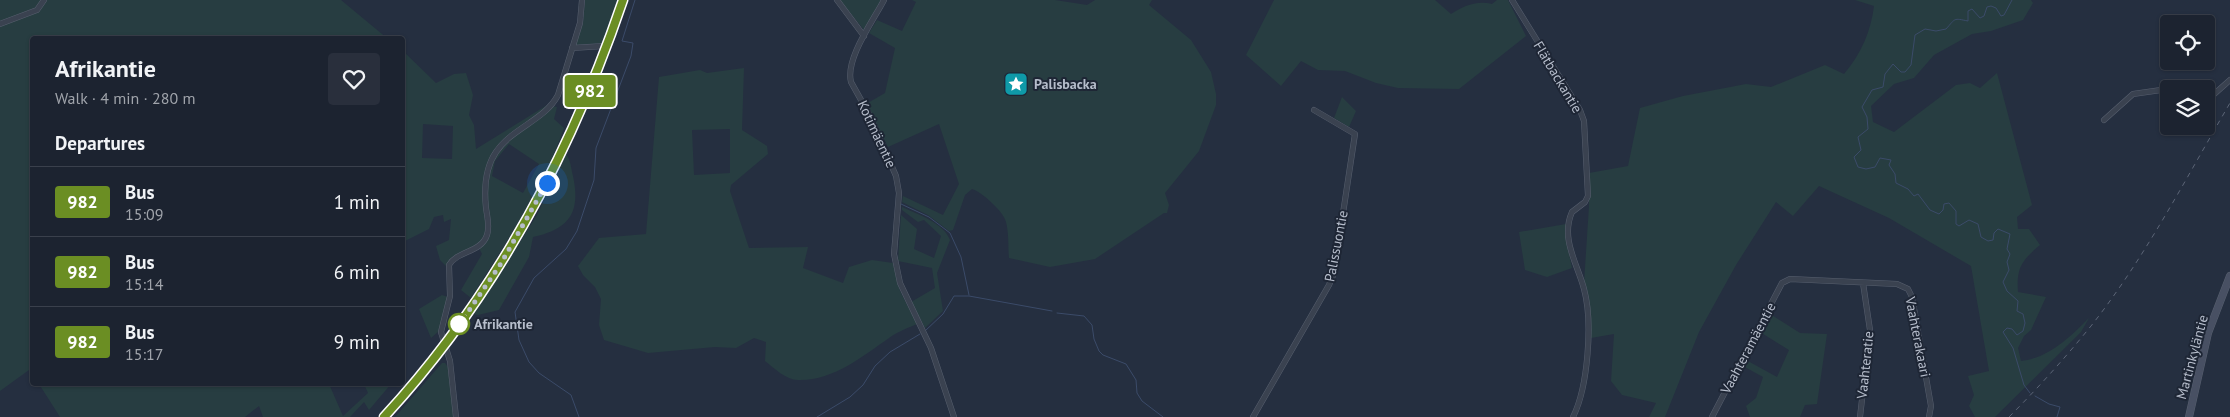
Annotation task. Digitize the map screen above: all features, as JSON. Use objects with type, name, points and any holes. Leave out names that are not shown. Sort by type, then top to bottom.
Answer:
[{"type":"main road","points":[[384,417],[444,345],[492,276],[532,210],[574,128],[607,48],[623,0]]},
{"type":"main road","name":"Martinkyläntie","points":[[2189,417],[2208,333],[2230,276]]},
{"type":"street","points":[[0,24],[37,10],[44,0]]},
{"type":"street","points":[[456,417],[450,361],[441,332],[450,296],[448,268],[456,258],[479,247],[487,234],[485,191],[492,159],[510,137],[555,100],[580,23],[582,0]]},
{"type":"street","points":[[837,0],[864,36]]},
{"type":"street","name":"Kotimäentie","points":[[884,0],[864,36],[848,73],[886,149],[896,176],[899,193],[894,254],[898,276],[908,303],[931,348],[954,417]]},
{"type":"street","name":"Flätbackantie","points":[[1512,0],[1580,110],[1584,121],[1588,196],[1585,202],[1572,212],[1568,231],[1574,264],[1585,291],[1588,341],[1583,390],[1573,417]]},
{"type":"street","points":[[572,48],[604,46],[607,48]]},
{"type":"street","points":[[2215,93],[2230,80]]},
{"type":"street","points":[[2104,120],[2133,94],[2160,90]]},
{"type":"street","name":"Palissuontie","points":[[1253,417],[1287,362],[1334,274],[1355,134],[1314,110]]},
{"type":"street","name":"Vaahterakaari","points":[[1786,280],[1897,284],[1904,286],[1911,292],[1931,406],[1929,417]]},
{"type":"street","name":"Vaahteramäentie","points":[[1712,417],[1782,283],[1786,280]]},
{"type":"street","name":"Vaahteratie","points":[[1860,417],[1870,330],[1863,283]]},
{"type":"green space","points":[[0,0],[341,0],[384,36],[30,36],[30,371],[29,370],[0,391]]},
{"type":"green space","points":[[585,0],[617,0],[604,43],[575,45],[583,23]]},
{"type":"green space","points":[[840,0],[881,0],[864,30]]},
{"type":"green space","points":[[912,0],[1055,0],[1087,5],[1095,0],[1152,0],[1149,5],[1191,40],[1211,72],[1216,94],[1216,105],[1199,151],[1165,193],[1169,205],[1167,213],[1164,213],[1095,259],[1050,267],[1009,258],[1008,231],[1004,218],[992,203],[972,189],[965,195],[953,230],[949,231],[928,215],[902,202],[903,196],[943,215],[959,184],[939,124],[888,147],[866,104],[885,93],[895,48],[869,33],[877,20],[902,31],[916,2]]},
{"type":"green space","points":[[1274,0],[1435,0],[1451,14],[1470,4],[1492,4],[1497,0],[1508,0],[1526,36],[1459,89],[1398,88],[1376,83],[1345,71],[1318,70],[1301,61],[1281,86],[1246,55]]},
{"type":"green space","points":[[1855,0],[2031,0],[2033,3],[2023,20],[1991,31],[1972,34],[1934,55],[1914,78],[1894,84],[1871,106],[1873,122],[1894,132],[1956,85],[1970,83],[1980,88],[1997,73],[2032,205],[2017,217],[2018,229],[2029,229],[2040,245],[2021,265],[2018,277],[2018,292],[2046,297],[2031,330],[2024,336],[2018,348],[2021,361],[2041,356],[2058,346],[2089,318],[2081,332],[1995,417],[1975,417],[1969,406],[1974,395],[1968,376],[1989,371],[1971,266],[1889,218],[1819,186],[1793,216],[1776,202],[1736,265],[1699,332],[1665,417],[1649,417],[1656,403],[1622,395],[1611,381],[1614,334],[1591,338],[1587,290],[1584,283],[1589,173],[1628,166],[1640,108],[1683,96],[1746,84],[1771,87],[1825,65],[1844,74],[1864,42],[1874,6]]},
{"type":"green space","points":[[405,53],[436,83],[454,74],[466,73],[473,95],[469,115],[474,125],[476,149],[547,105],[557,107],[554,119],[564,128],[545,173],[522,216],[471,298],[461,290],[482,254],[478,246],[454,258],[446,266],[440,260],[436,246],[449,240],[451,219],[444,222],[443,215],[434,217],[429,229],[405,241]],"holes":[[[423,124],[453,126],[452,159],[422,158]],[[509,144],[539,164],[523,193],[492,176],[495,161]]]},
{"type":"green space","points":[[744,68],[742,130],[767,146],[768,154],[731,185],[730,191],[749,248],[808,247],[803,268],[843,283],[849,267],[872,260],[893,263],[900,291],[917,324],[895,334],[835,372],[811,379],[798,380],[785,376],[765,361],[766,342],[754,338],[736,348],[715,347],[648,353],[604,340],[599,325],[601,299],[595,287],[583,275],[578,266],[599,238],[646,234],[659,77],[700,70],[707,73]],"holes":[[[730,129],[730,173],[694,175],[692,130]]]},
{"type":"green space","points":[[1342,97],[1356,111],[1349,127],[1334,118]]},
{"type":"green space","points":[[566,154],[570,162],[575,189],[575,200],[570,217],[556,229],[533,237],[529,257],[499,310],[478,315],[474,314],[537,215]]},
{"type":"green space","points":[[902,207],[936,224],[947,234],[950,240],[937,273],[943,311],[925,328],[911,302],[935,288],[932,268],[898,261],[901,215],[917,229],[914,249],[934,258],[941,236],[924,220],[918,222],[902,210]]},
{"type":"green space","points":[[1566,224],[1566,238],[1572,268],[1547,277],[1525,270],[1519,232]]},
{"type":"green space","points":[[442,295],[448,297],[439,331],[431,338],[419,309]]},
{"type":"green space","points":[[1770,314],[1800,333],[1827,334],[1817,404],[1805,405],[1800,417],[1750,417],[1746,406],[1756,398],[1763,377],[1743,366],[1746,360],[1777,377],[1789,350],[1760,332]]},
{"type":"green space","points":[[442,363],[445,363],[448,367],[454,417],[395,417]]},
{"type":"green space","points":[[40,386],[330,386],[343,416],[368,393],[365,386],[389,386],[369,410],[364,402],[350,417],[263,417],[259,406],[245,417],[60,417]]},
{"type":"waterway","points":[[579,417],[571,395],[539,373],[529,362],[519,340],[515,312],[534,278],[566,249],[577,231],[594,180],[596,148],[631,56],[633,43],[622,41],[635,0]]},
{"type":"waterway","points":[[2012,0],[2004,15],[2001,16],[1996,8],[1991,6],[1987,7],[1984,16],[1980,18],[1972,9],[1968,11],[1968,21],[1955,20],[1946,29],[1936,31],[1925,29],[1915,35],[1911,65],[1905,72],[1901,72],[1893,64],[1885,74],[1883,87],[1872,90],[1862,107],[1867,117],[1868,129],[1858,137],[1861,150],[1854,157],[1858,167],[1866,169],[1875,167],[1880,158],[1891,160],[1889,165],[1895,174],[1896,183],[1908,189],[1914,196],[1918,194],[1930,210],[1939,214],[1943,210],[1944,204],[1949,203],[1956,211],[1956,224],[1959,226],[1969,220],[1978,224],[1981,237],[1988,241],[1993,240],[1994,233],[1998,229],[2010,234],[2007,249],[2010,254],[2007,262],[2009,270],[2003,282],[2007,291],[2018,301],[2017,311],[2023,314],[2025,323],[2023,331],[2017,335],[2012,329],[2007,328],[2003,332],[2013,348],[2024,385],[2030,393]]},
{"type":"waterway","points":[[901,204],[929,217],[950,233],[961,257],[969,295]]},
{"type":"waterway","points":[[925,331],[943,314],[954,296],[969,296],[1052,311]]},
{"type":"waterway","points":[[1057,313],[1084,316],[1092,325],[1094,339],[1099,351],[1103,355],[1126,364],[1136,380],[1137,393],[1142,401],[1163,417]]},
{"type":"waterway","points":[[817,417],[850,397],[863,385],[875,366],[890,352],[920,334]]},
{"type":"waterway","points":[[2035,396],[2049,404],[2060,407],[2057,417]]},
{"type":"railway","points":[[2009,417],[2061,361],[2111,300],[2164,217],[2230,103]]},
{"type":"bus line","name":"982","points":[[384,417],[457,328],[500,265],[532,210],[561,155],[587,98],[607,48],[623,0]]},
{"type":"place","name":"Palisbacka","points":[[1016,84]]},
{"type":"place","name":"Afrikantie","points":[[459,324]]},
{"type":"route","points":[[459,324],[457,328],[500,265],[547,183]]}]
